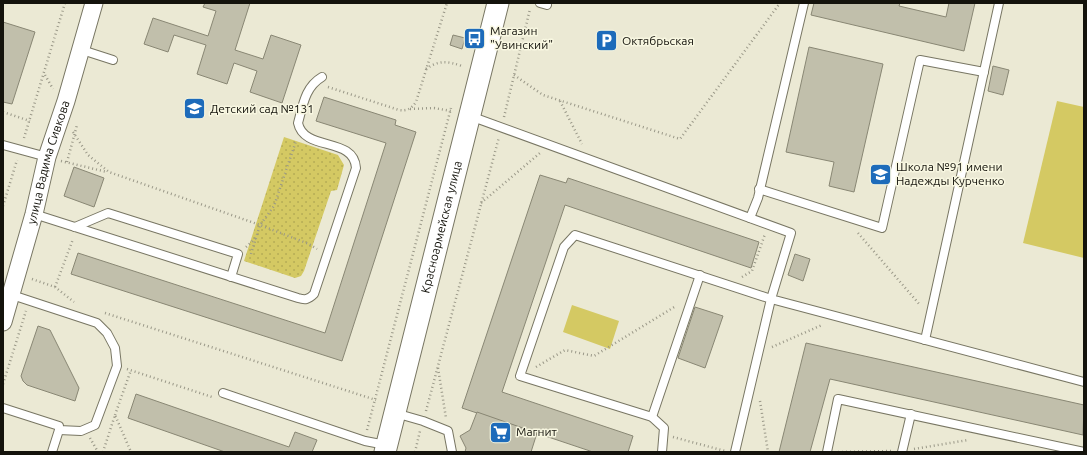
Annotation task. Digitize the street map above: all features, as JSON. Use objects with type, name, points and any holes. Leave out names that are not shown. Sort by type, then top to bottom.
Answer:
[{"type":"street","name":"улица Вадима Сивкова","points":[[3,322],[7,293],[34,214],[47,158],[82,50],[94,3]]},
{"type":"street","name":"Красноармейская улица","points":[[385,449],[460,113],[498,3]]},
{"type":"lane","points":[[750,218],[758,198],[804,3]]},
{"type":"lane","points":[[925,340],[999,3]]},
{"type":"lane","points":[[82,50],[113,60]]},
{"type":"lane","points":[[759,189],[882,228],[920,60],[984,72]]},
{"type":"lane","points":[[34,214],[242,281],[304,300],[307,299],[314,294],[356,168],[349,152],[308,138],[301,133],[298,123],[308,89],[315,81],[322,77]]},
{"type":"lane","points":[[460,113],[791,232],[771,300],[735,452]]},
{"type":"lane","points":[[3,145],[47,158]]},
{"type":"lane","points":[[75,227],[108,213],[238,254],[231,277]]},
{"type":"lane","points":[[662,452],[664,428],[652,417],[520,376],[564,247],[575,235],[700,275],[771,300],[1084,382]]},
{"type":"lane","points":[[652,417],[700,275]]},
{"type":"lane","points":[[7,293],[97,323],[112,341],[117,354],[118,366],[95,425],[86,430],[59,430]]},
{"type":"lane","points":[[223,393],[385,449]]},
{"type":"lane","points":[[827,452],[838,399],[1084,452]]},
{"type":"lane","points":[[3,408],[60,426],[52,452]]},
{"type":"lane","points":[[394,413],[423,421],[448,431],[452,452]]},
{"type":"lane","points":[[902,452],[911,414]]},
{"type":"path","points":[[3,206],[45,75],[64,3]]},
{"type":"path","points":[[408,110],[416,102],[447,3]]},
{"type":"path","points":[[415,452],[501,128],[532,3]]},
{"type":"path","points":[[514,75],[543,95],[680,139],[780,3]]},
{"type":"path","points":[[460,74],[464,59]]},
{"type":"path","points":[[426,70],[434,64],[444,62],[462,66]]},
{"type":"path","points":[[45,75],[54,90],[66,101]]},
{"type":"path","points":[[326,86],[399,110],[434,108],[460,113]]},
{"type":"path","points":[[559,100],[590,160]]},
{"type":"path","points":[[452,104],[460,113]]},
{"type":"path","points":[[3,112],[30,121]]},
{"type":"path","points":[[365,441],[375,399],[460,113]]},
{"type":"path","points":[[72,130],[88,155],[109,172]]},
{"type":"path","points":[[242,281],[260,225],[274,206],[294,144],[301,133]]},
{"type":"path","points":[[481,203],[550,145]]},
{"type":"path","points":[[47,158],[109,172],[260,225],[309,244],[327,256]]},
{"type":"path","points":[[843,216],[931,317]]},
{"type":"path","points":[[729,285],[752,272],[768,224]]},
{"type":"path","points":[[75,304],[55,287],[72,239],[80,241]]},
{"type":"path","points":[[520,376],[565,350],[594,356],[692,296]]},
{"type":"path","points":[[3,384],[26,310]]},
{"type":"path","points":[[98,311],[375,399]]},
{"type":"path","points":[[758,353],[840,318]]},
{"type":"path","points":[[438,365],[448,431]]},
{"type":"path","points":[[103,452],[131,370]]},
{"type":"path","points":[[760,399],[768,452]]},
{"type":"path","points":[[115,415],[131,452]]},
{"type":"path","points":[[86,430],[98,452]]},
{"type":"path","points":[[663,434],[728,452]]},
{"type":"path","points":[[836,452],[902,452],[973,440]]},
{"type":"shaded area","points":[[1057,101],[1084,107],[1084,258],[1023,243]]},
{"type":"shaded area","points":[[284,137],[338,155],[344,165],[337,190],[331,191],[304,271],[301,276],[295,278],[244,261]]},
{"type":"shaded area","points":[[572,305],[619,321],[610,349],[563,332]]},
{"type":"building","points":[[205,3],[250,3],[235,50],[263,59],[271,35],[301,45],[282,103],[250,92],[257,71],[234,63],[227,84],[197,74],[206,45],[174,35],[168,52],[144,44],[153,18],[208,36],[216,11],[203,7]]},
{"type":"building","points":[[814,3],[900,3],[899,6],[946,17],[949,3],[975,3],[964,51],[811,15]]},
{"type":"building","points":[[3,22],[35,32],[12,104],[3,102]]},
{"type":"building","points":[[453,35],[465,38],[462,49],[450,45]]},
{"type":"building","points":[[809,47],[883,64],[854,192],[829,186],[834,162],[786,152]]},
{"type":"building","points":[[993,66],[1009,70],[1003,95],[988,91]]},
{"type":"building","points":[[324,97],[396,120],[395,125],[416,132],[342,361],[71,274],[78,253],[325,333],[386,143],[316,121]]},
{"type":"building","points":[[74,167],[104,178],[94,207],[64,196]]},
{"type":"building","points":[[540,175],[566,183],[568,178],[759,242],[751,268],[565,205],[502,392],[633,436],[628,452],[593,452],[462,408]]},
{"type":"building","points":[[795,254],[810,259],[803,281],[788,275]]},
{"type":"building","points":[[695,307],[723,316],[705,368],[678,358]]},
{"type":"building","points":[[38,326],[50,330],[79,388],[75,401],[27,385],[23,381],[21,376]]},
{"type":"building","points":[[806,343],[1084,405],[1083,435],[830,379],[810,452],[779,452]]},
{"type":"building","points":[[136,394],[289,447],[295,432],[317,440],[312,452],[225,452],[128,418]]},
{"type":"building","name":"Магнит","points":[[477,412],[537,433],[531,452],[465,452],[466,448],[460,436],[470,430]]},
{"type":"place","name":"Магазин \"Увинский\"","points":[[474,38]]},
{"type":"place","name":"Октябрьская","points":[[607,41]]},
{"type":"place","name":"Детский сад №131","points":[[195,109]]},
{"type":"place","name":"Школа №91 имени Надежды Курченко","points":[[881,174]]},
{"type":"place","name":"Магнит","points":[[500,432]]}]
